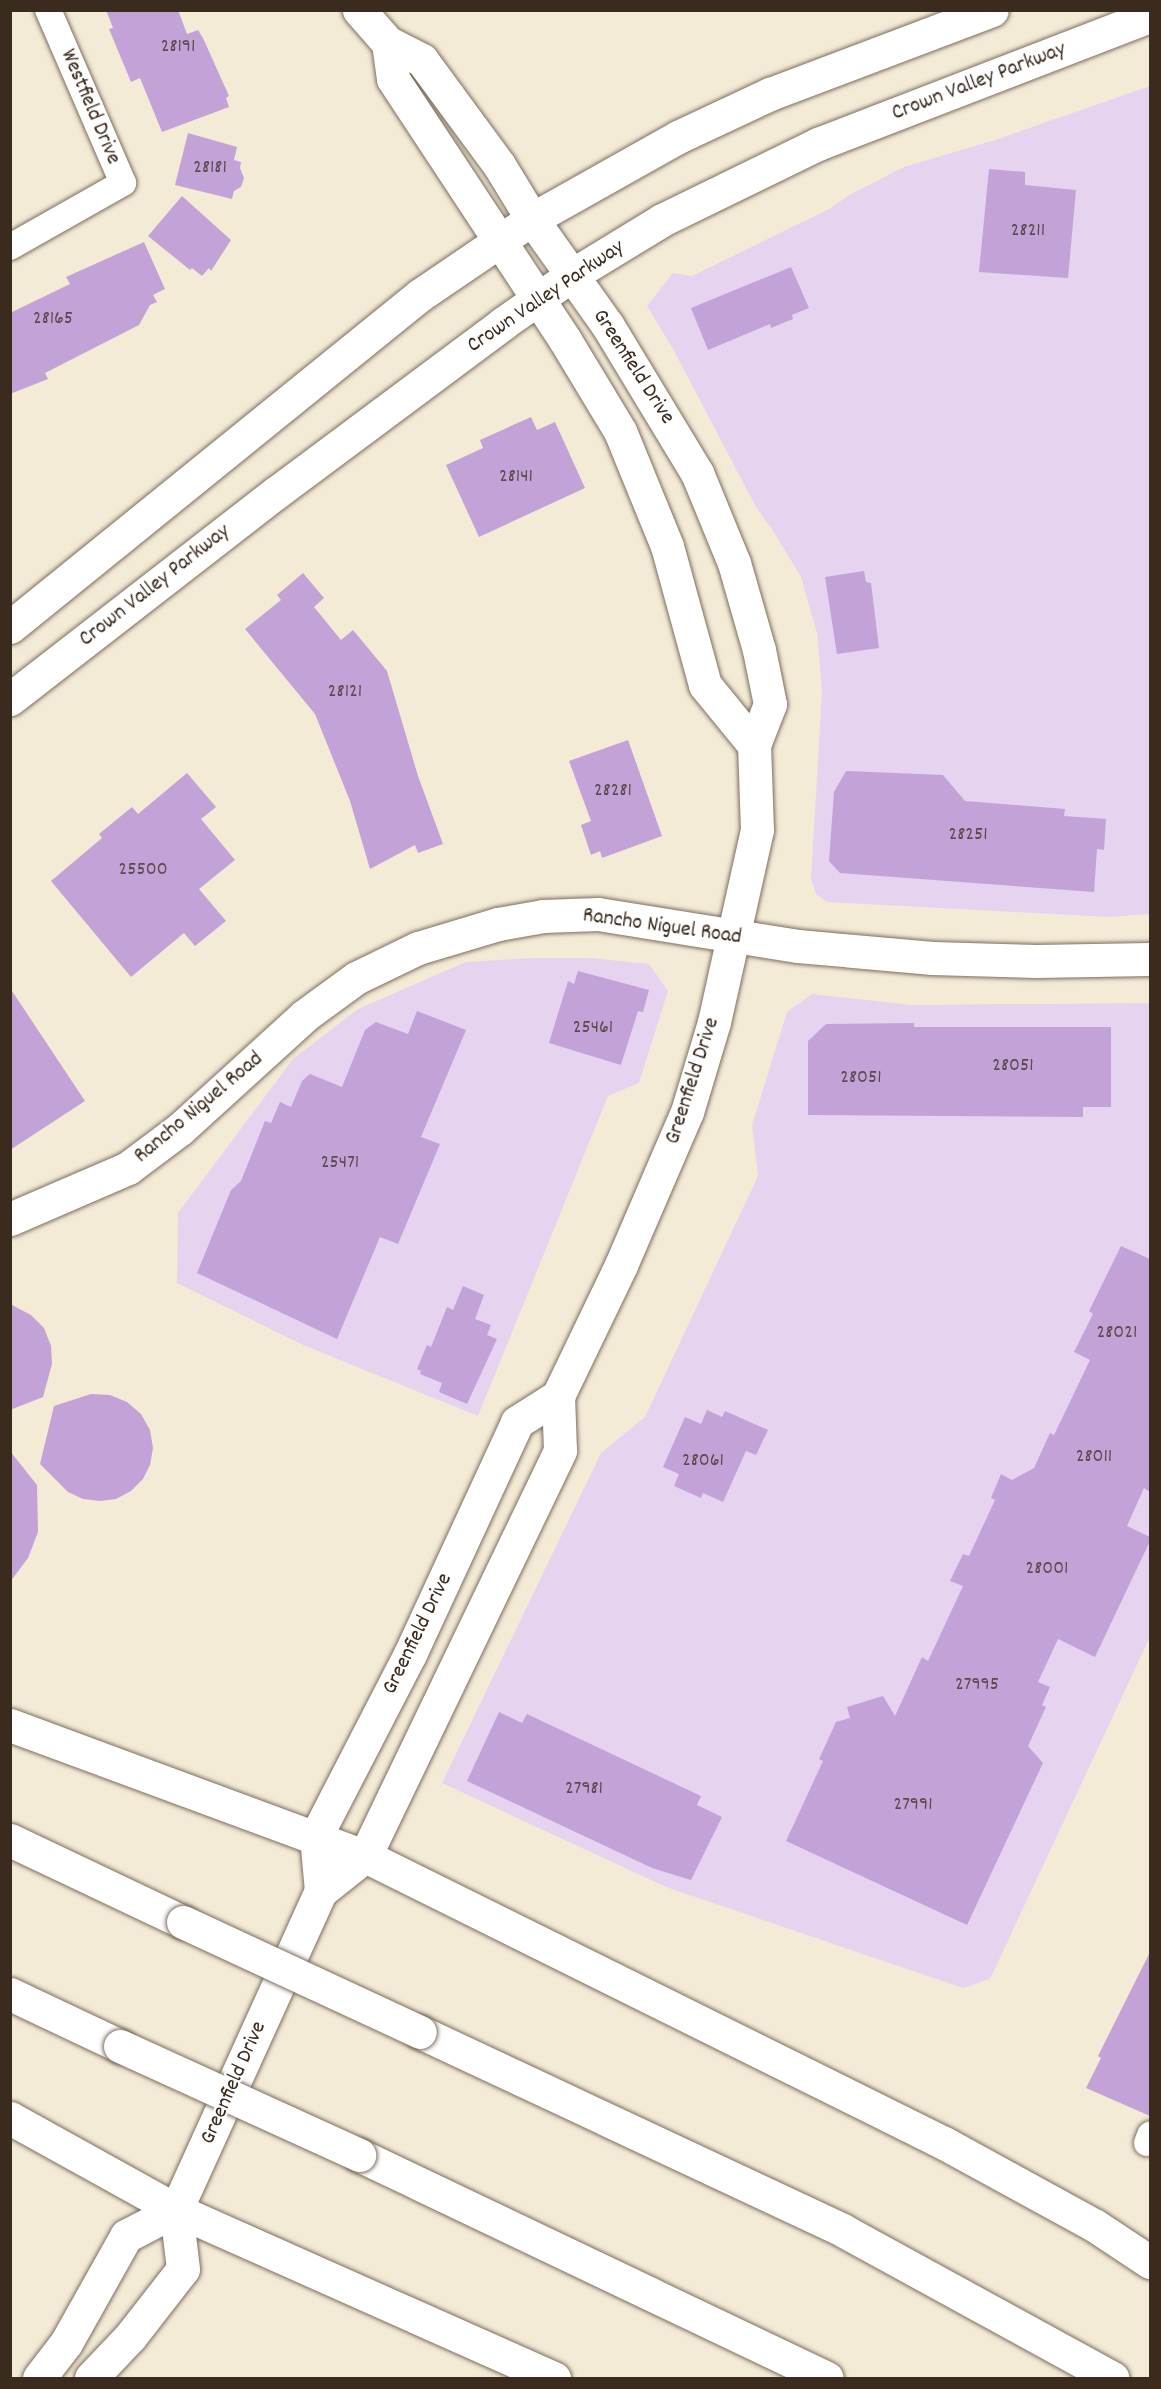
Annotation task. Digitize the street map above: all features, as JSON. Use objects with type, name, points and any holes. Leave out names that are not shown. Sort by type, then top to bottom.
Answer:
[{"type":"main road","name":"Greenfield Drive","points":[[176,2210],[321,1891],[365,1856],[560,1450],[558,1396],[621,1265],[687,1112],[714,1022],[735,937],[756,830],[754,745],[770,705],[759,650],[734,563],[697,473],[681,444],[608,326],[532,219],[510,180],[422,60],[388,43],[359,10]]},
{"type":"main road","points":[[10,627],[420,295],[532,219],[678,137],[770,94],[992,10]]},
{"type":"main road","name":"Crown Valley Parkway","points":[[10,699],[277,492],[538,299],[572,275],[662,220],[818,144],[1150,16]]},
{"type":"main road","name":"Greenfield Drive","points":[[388,43],[393,80],[498,242],[538,299],[620,431],[667,546],[705,685],[754,745]]},
{"type":"main road","name":"Rancho Niguel Road","points":[[10,1219],[128,1168],[180,1129],[304,1016],[356,978],[418,948],[498,924],[543,916],[598,914],[798,946],[932,958],[1036,961],[1150,959]]},
{"type":"main road","name":"Greenfield Drive","points":[[321,1891],[316,1836],[410,1654],[518,1422],[558,1396]]},
{"type":"main road","points":[[10,1725],[365,1856],[944,2143],[1094,2225],[1150,2262]]},
{"type":"main road","points":[[10,1840],[844,2231],[1112,2379]]},
{"type":"main road","points":[[10,1995],[358,2154],[828,2379]]},
{"type":"main road","points":[[10,2118],[176,2210],[554,2379]]},
{"type":"main road","points":[[176,2210],[183,2269],[130,2337],[90,2379],[48,2368],[126,2236],[176,2210]]},
{"type":"street","name":"Westfield Drive","points":[[10,247],[123,183],[48,10]]},
{"type":"shaded area","points":[[1150,86],[1150,914],[1109,917],[827,902],[816,894],[811,879],[822,691],[817,633],[801,577],[756,507],[673,349],[647,306],[673,273],[692,276],[829,209],[851,194],[904,167],[995,140]]},
{"type":"shaded area","points":[[531,958],[590,958],[649,964],[668,991],[639,1083],[608,1096],[478,1416],[303,1345],[177,1283],[178,1213],[293,1059],[358,1009],[466,962]]},
{"type":"shaded area","points":[[812,994],[912,1005],[1150,1003],[1150,1637],[990,1979],[963,1988],[666,1887],[442,1783],[601,1453],[645,1417],[758,1176],[752,1125],[787,1012]]},
{"type":"building","points":[[106,10],[178,10],[187,34],[198,30],[203,38],[229,96],[226,98],[229,107],[162,132],[140,78],[131,82],[109,29],[113,28]]},
{"type":"building","points":[[188,133],[237,147],[234,160],[241,162],[240,168],[244,178],[241,187],[234,191],[232,199],[175,185]]},
{"type":"building","points":[[989,169],[1025,172],[1025,185],[1076,190],[1068,278],[979,272]]},
{"type":"building","points":[[182,196],[231,240],[211,271],[209,268],[202,276],[192,268],[190,270],[148,236]]},
{"type":"building","points":[[144,242],[165,289],[153,295],[157,302],[150,305],[139,325],[45,373],[48,379],[10,394],[10,313],[70,284],[66,277]]},
{"type":"building","points":[[791,267],[809,308],[792,315],[793,319],[771,328],[770,324],[708,350],[691,308]]},
{"type":"building","points":[[531,417],[537,430],[555,422],[585,488],[479,537],[446,465],[483,448],[480,440]]},
{"type":"building","points":[[864,571],[866,582],[871,583],[879,648],[837,654],[825,577]]},
{"type":"building","points":[[303,573],[324,598],[314,607],[341,640],[353,630],[387,671],[418,776],[443,844],[418,853],[415,845],[370,869],[350,801],[315,714],[245,629],[281,600],[277,595]]},
{"type":"building","points":[[628,740],[662,836],[602,858],[600,851],[591,855],[581,825],[591,821],[569,761]]},
{"type":"building","points":[[846,771],[943,775],[965,801],[1065,809],[1064,816],[1106,819],[1104,850],[1097,849],[1094,892],[840,873],[829,861],[834,792]]},
{"type":"building","points":[[187,773],[216,807],[201,819],[235,860],[199,889],[226,921],[195,946],[184,933],[131,977],[51,881],[102,838],[99,834],[132,807],[138,814]]},
{"type":"building","points":[[578,971],[649,990],[643,1012],[638,1011],[621,1065],[549,1043],[568,981],[574,984]]},
{"type":"building","points":[[10,988],[85,1101],[10,1150]]},
{"type":"building","points":[[417,1011],[466,1030],[421,1137],[440,1144],[398,1244],[380,1237],[337,1339],[197,1273],[231,1190],[241,1181],[265,1121],[271,1123],[280,1102],[291,1107],[302,1081],[310,1074],[342,1087],[365,1030],[376,1022],[408,1034]]},
{"type":"building","points":[[914,1023],[914,1027],[1111,1027],[1111,1107],[1083,1107],[1083,1117],[808,1115],[808,1041],[826,1024]]},
{"type":"building","points":[[1121,1246],[1150,1259],[1150,1492],[1144,1488],[1127,1526],[1150,1537],[1150,1541],[1095,1657],[1058,1639],[1038,1682],[1050,1687],[1042,1705],[1046,1707],[1028,1746],[1043,1763],[967,1925],[786,1841],[823,1761],[819,1759],[836,1722],[850,1718],[847,1707],[883,1696],[895,1716],[922,1657],[928,1661],[963,1586],[950,1581],[963,1554],[969,1556],[995,1500],[991,1498],[1001,1474],[1012,1480],[1034,1468],[1050,1433],[1054,1435],[1090,1360],[1074,1352],[1093,1314],[1089,1311]]},
{"type":"building","points":[[463,1286],[484,1295],[475,1319],[491,1325],[487,1335],[497,1339],[467,1404],[439,1392],[442,1383],[420,1374],[421,1371],[417,1369],[427,1345],[431,1347],[447,1307],[453,1310]]},
{"type":"building","points":[[10,1304],[31,1315],[44,1328],[51,1346],[52,1364],[43,1397],[10,1410]]},
{"type":"building","points":[[91,1394],[110,1395],[127,1402],[141,1414],[150,1430],[153,1448],[150,1465],[143,1479],[131,1491],[116,1499],[100,1501],[83,1499],[68,1492],[40,1464],[54,1406]]},
{"type":"building","points":[[707,1410],[722,1417],[725,1411],[768,1430],[756,1455],[746,1451],[723,1502],[703,1493],[701,1498],[674,1486],[679,1474],[663,1467],[685,1417],[701,1424]]},
{"type":"building","points":[[10,1451],[37,1485],[38,1532],[28,1558],[10,1582]]},
{"type":"building","points":[[499,1712],[522,1723],[527,1714],[701,1796],[697,1805],[722,1817],[691,1880],[652,1868],[467,1781]]},
{"type":"building","points":[[1150,1952],[1150,2116],[1086,2088],[1101,2058],[1098,2056]]}]
